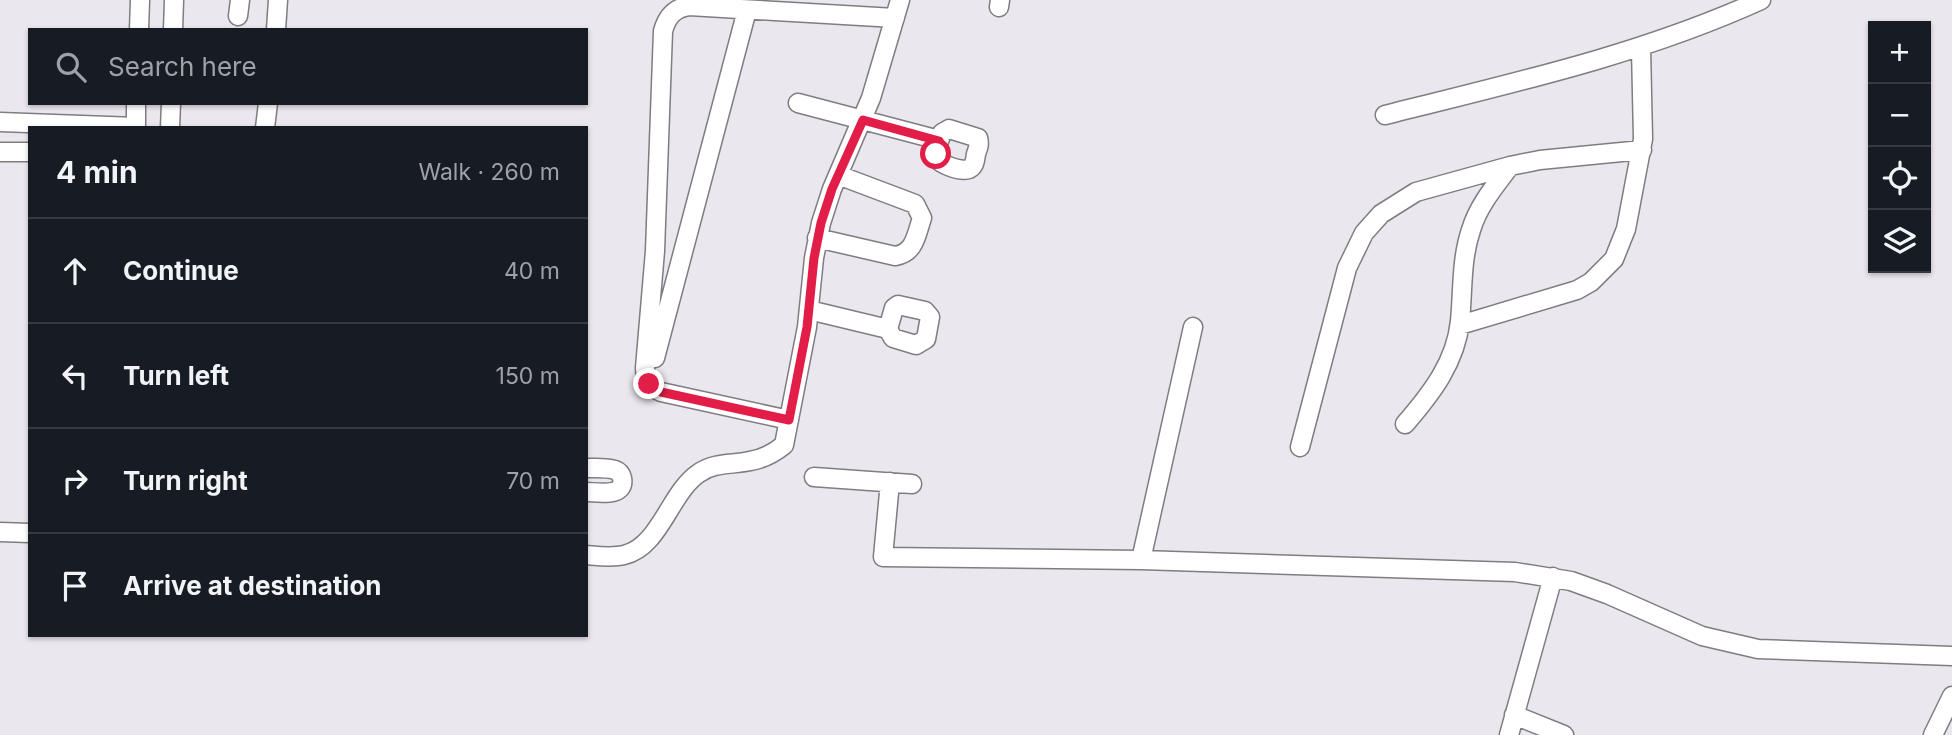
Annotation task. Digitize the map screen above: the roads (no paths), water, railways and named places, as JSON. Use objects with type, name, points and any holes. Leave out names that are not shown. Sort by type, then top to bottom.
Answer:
[{"type":"street","points":[[139,28],[140,0]]},
{"type":"street","points":[[173,28],[174,0]]},
{"type":"street","points":[[276,28],[278,0]]},
{"type":"street","points":[[588,555],[619,556],[632,552],[657,529],[692,478],[718,464],[748,462],[784,445],[809,310],[817,238],[838,175],[863,120],[900,0]]},
{"type":"street","points":[[1385,115],[1642,48],[1710,23],[1760,0]]},
{"type":"street","points":[[789,420],[659,391],[646,379],[663,31],[672,12],[683,6],[895,18]]},
{"type":"street","points":[[659,391],[654,376],[656,352],[747,10]]},
{"type":"street","points":[[1460,325],[1577,290],[1603,272],[1621,245],[1642,150],[1642,48]]},
{"type":"street","points":[[798,103],[939,141]]},
{"type":"street","points":[[136,105],[136,126]]},
{"type":"street","points":[[170,126],[171,105]]},
{"type":"street","points":[[265,126],[268,105]]},
{"type":"street","points":[[0,122],[109,126]]},
{"type":"street","points":[[1300,447],[1347,268],[1364,233],[1381,214],[1416,192],[1510,166],[1540,160],[1642,150]]},
{"type":"street","points":[[0,152],[28,152]]},
{"type":"street","points":[[1405,424],[1430,394],[1447,366],[1460,325],[1466,252],[1471,227],[1483,203],[1510,166]]},
{"type":"street","points":[[817,238],[895,256],[910,250],[922,218],[915,204],[838,175]]},
{"type":"street","points":[[809,310],[888,329]]},
{"type":"street","points":[[1141,561],[1193,327]]},
{"type":"street","points":[[588,468],[613,469],[620,474],[622,481],[620,489],[613,493],[588,492]]},
{"type":"street","points":[[814,477],[912,484]]},
{"type":"street","points":[[890,482],[883,557],[1141,561],[1516,572],[1553,577],[1606,594],[1684,629],[1739,646],[1758,649],[1952,656]]},
{"type":"street","points":[[0,532],[28,533]]},
{"type":"street","points":[[1510,735],[1553,577]]},
{"type":"street","points":[[1933,735],[1952,696]]},
{"type":"street","points":[[1514,715],[1564,735]]}]
